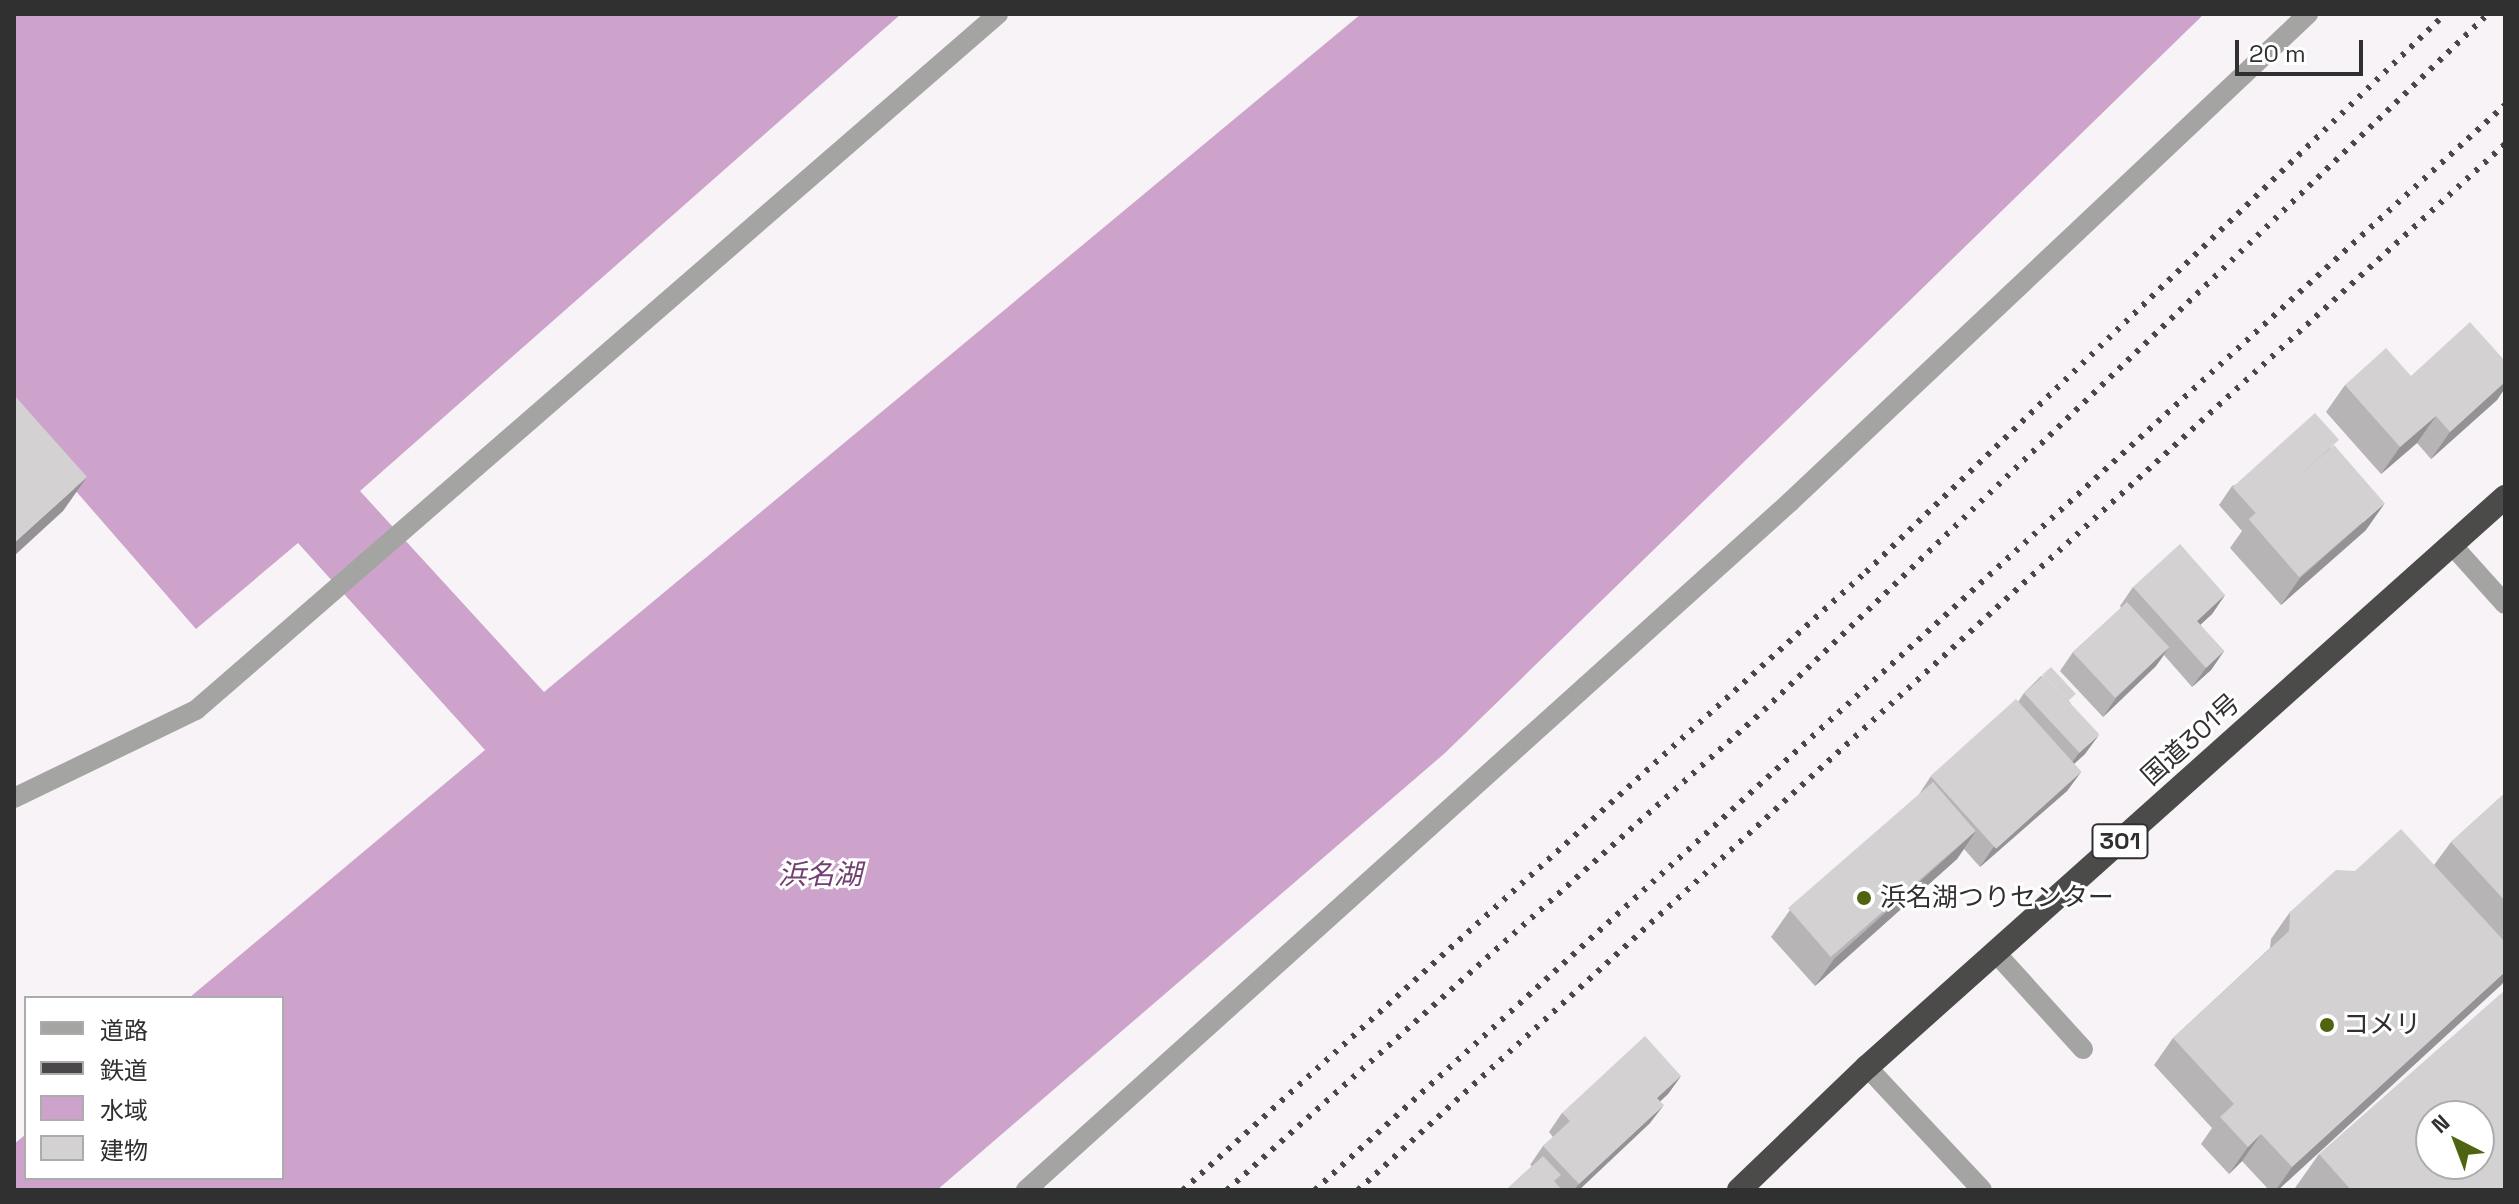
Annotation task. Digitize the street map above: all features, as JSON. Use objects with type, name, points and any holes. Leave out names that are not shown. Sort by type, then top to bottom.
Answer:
[{"type":"highway","name":"国道301号","points":[[1739,1190],[1867,1067],[2505,497]]},
{"type":"street","points":[[14,798],[196,710],[337,584],[998,14]]},
{"type":"street","points":[[1026,1190],[1790,502],[2308,14]]},
{"type":"street","points":[[2452,545],[2505,604]]},
{"type":"street","points":[[1995,952],[2083,1049]]},
{"type":"street","points":[[1867,1067],[1982,1190]]},
{"type":"water","name":"浜名湖","points":[[14,14],[901,14],[360,491],[544,692],[1361,14],[2204,14],[1445,753],[937,1190],[14,1190],[14,1144],[24,1136],[24,1180],[284,1180],[284,996],[191,996],[485,750],[298,543],[196,629],[14,420]]},
{"type":"building","points":[[2470,322],[2505,361],[2505,382],[2450,432],[2436,416],[2400,447],[2345,385],[2386,348],[2411,376]]},
{"type":"building","points":[[14,395],[87,477],[14,543]]},
{"type":"building","points":[[2315,413],[2339,440],[2257,514],[2233,487]]},
{"type":"building","points":[[2334,445],[2385,503],[2299,577],[2249,519]]},
{"type":"building","points":[[2180,544],[2225,595],[2197,621],[2224,651],[2206,668],[2133,587]]},
{"type":"building","points":[[2127,602],[2169,647],[2115,698],[2073,652]]},
{"type":"building","points":[[2051,667],[2076,694],[2068,701],[2044,675],[2041,676]]},
{"type":"building","points":[[2044,675],[2099,734],[2079,753],[2024,693]]},
{"type":"building","points":[[2016,699],[2082,772],[1996,849],[1931,776]]},
{"type":"building","name":"浜名湖つりセンター","points":[[1933,782],[1976,831],[1831,957],[1788,908]]},
{"type":"building","points":[[2505,793],[2505,901],[2451,842]]},
{"type":"building","points":[[2401,829],[2505,942],[2505,972],[2292,1167],[2261,1134],[2248,1147],[2220,1117],[2234,1104],[2173,1038],[2289,931],[2290,912],[2336,870],[2355,871]]},
{"type":"building","points":[[2505,990],[2505,1190],[2351,1190],[2319,1154]]},
{"type":"building","points":[[1645,1036],[1681,1076],[1657,1098],[1664,1105],[1579,1184],[1543,1146],[1570,1121],[1562,1113]]},
{"type":"building","points":[[1543,1156],[1561,1175],[1554,1181],[1562,1190],[1506,1190]]},
{"type":"railway","points":[[1183,1190],[1866,572],[2445,14]]},
{"type":"railway","points":[[1227,1190],[1764,710],[2488,14]]},
{"type":"railway","points":[[1315,1190],[2505,105]]},
{"type":"railway","points":[[1358,1190],[2505,144]]},
{"type":"place","name":"浜名湖つりセンター","points":[[1864,898]]},
{"type":"place","name":"コメリ","points":[[2327,1025]]}]
